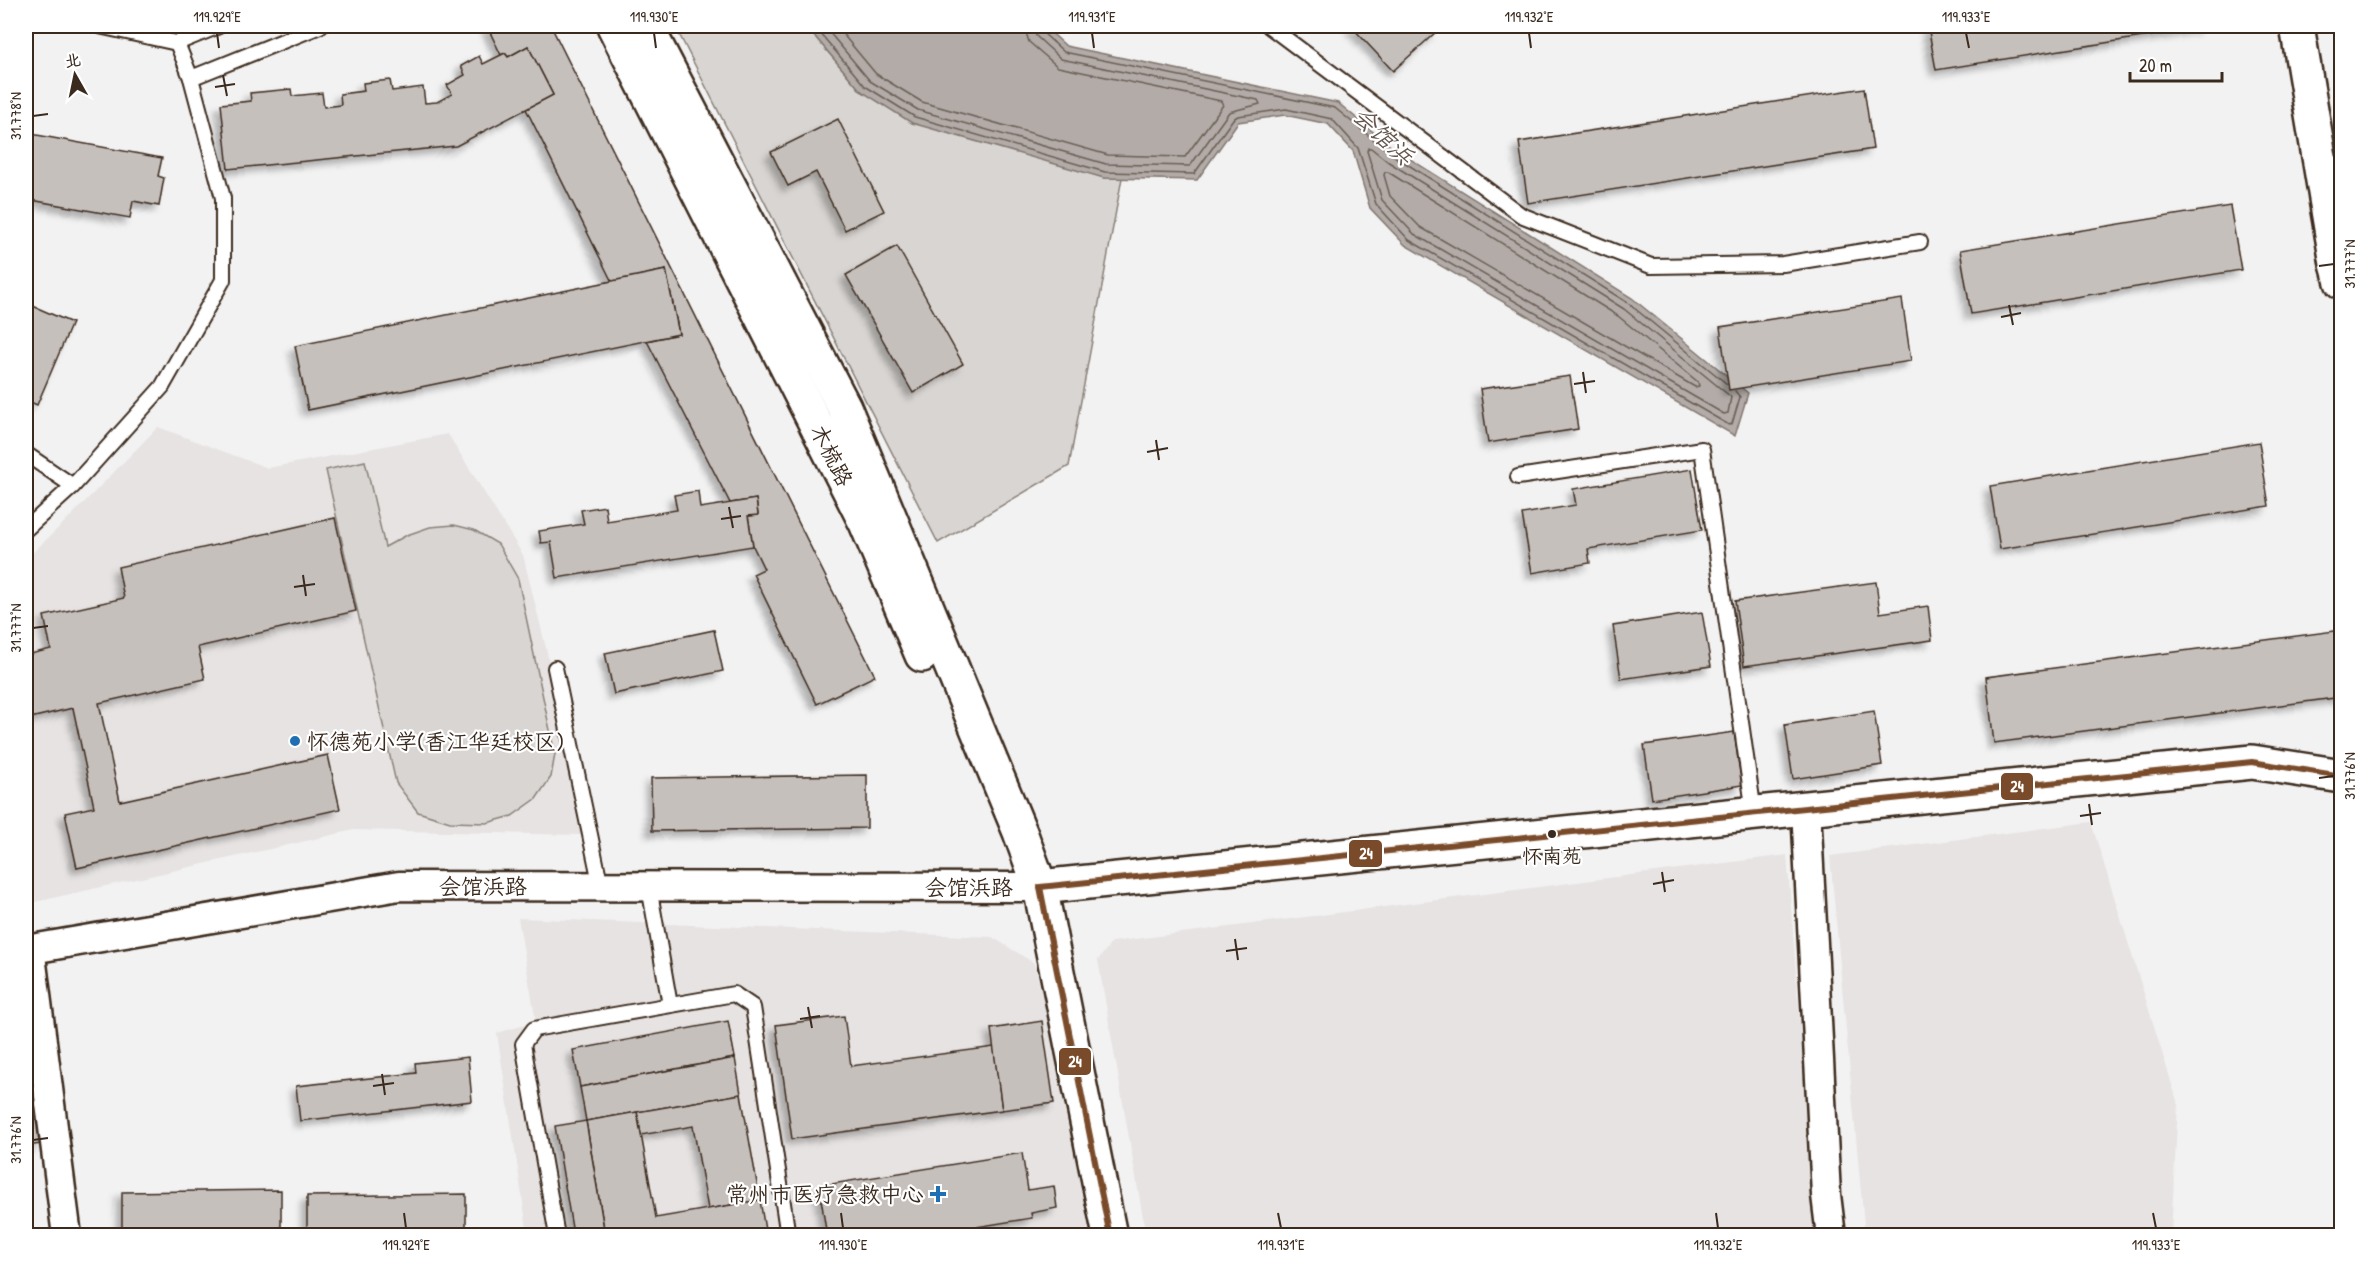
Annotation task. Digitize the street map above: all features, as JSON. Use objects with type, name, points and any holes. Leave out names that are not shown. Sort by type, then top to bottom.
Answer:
[{"type":"street","name":"木梳路","points":[[614,26],[866,523],[999,839],[1040,886]]},
{"type":"street","name":"木梳路","points":[[646,26],[844,407],[1040,886],[1110,1236]]},
{"type":"street","points":[[2297,26],[2342,282]]},
{"type":"street","name":"会馆浜路","points":[[28,949],[399,886],[1040,886],[2252,762],[2342,776]]},
{"type":"street","points":[[1806,808],[1826,1184],[1831,1236]]},
{"type":"street","points":[[28,949],[67,1236]]},
{"type":"lane","points":[[99,26],[177,43],[219,26]]},
{"type":"lane","points":[[190,78],[320,26]]},
{"type":"lane","points":[[1269,26],[1521,215],[1651,266],[1783,264],[1920,242]]},
{"type":"lane","points":[[26,530],[73,486],[162,387],[223,280],[223,198],[190,78],[177,43]]},
{"type":"lane","points":[[1518,477],[1702,449],[1754,813]]},
{"type":"lane","points":[[26,454],[73,486]]},
{"type":"lane","points":[[555,668],[601,886]]},
{"type":"lane","points":[[649,886],[670,1005]]},
{"type":"lane","points":[[557,1236],[523,1044],[534,1029],[734,994],[753,1007],[788,1236]]},
{"type":"shaded area","points":[[675,26],[806,26],[861,91],[1104,178],[1122,178],[1069,466],[938,543]]},
{"type":"shaded area","name":"怀德苑小学(香江华廷校区)","points":[[158,427],[268,468],[448,434],[523,555],[547,652],[582,835],[354,830],[26,904],[26,559]]},
{"type":"shaded area","points":[[365,461],[385,547],[407,535],[430,527],[454,525],[474,530],[498,544],[518,579],[555,754],[551,777],[536,799],[512,816],[487,823],[450,822],[418,812],[396,783],[326,470]]},
{"type":"shaded area","points":[[2091,822],[2178,1104],[2171,1235],[1865,1235],[1830,856]]},
{"type":"shaded area","points":[[1787,855],[1816,1235],[1146,1235],[1098,960],[1112,942]]},
{"type":"shaded area","points":[[518,918],[992,937],[1034,963],[1070,1107],[1092,1235],[528,1235],[497,1033],[536,1022]]},
{"type":"water","points":[[806,26],[1044,26],[1066,46],[1338,103],[1394,149],[1632,298],[1748,393],[1735,436],[1405,245],[1370,208],[1353,151],[1328,124],[1285,115],[1238,122],[1197,180],[1104,178],[912,123],[861,91]]},
{"type":"building","points":[[487,26],[551,26],[875,676],[817,704],[753,574],[764,569],[753,546],[748,516],[758,515],[756,499],[730,503],[647,341],[679,334],[666,270],[612,282],[526,109],[553,95],[528,46],[508,57],[505,53],[501,55]]},
{"type":"building","points":[[1351,26],[1431,26],[1436,32],[1393,71]]},
{"type":"building","points":[[1928,26],[2205,26],[2205,27],[1936,70]]},
{"type":"building","points":[[528,46],[553,95],[456,146],[228,169],[221,104],[251,101],[250,93],[291,89],[292,96],[322,93],[324,107],[341,105],[340,94],[364,91],[363,83],[390,80],[392,91],[423,87],[425,103],[437,102],[452,94],[447,85],[465,75],[461,66],[479,56],[483,64],[505,53],[508,57]]},
{"type":"building","points":[[1864,88],[1873,149],[1528,203],[1519,142]]},
{"type":"building","points":[[838,119],[884,211],[845,230],[816,172],[788,186],[771,152]]},
{"type":"building","points":[[26,133],[162,158],[158,176],[164,178],[159,206],[133,201],[130,218],[26,199]]},
{"type":"building","points":[[2230,206],[2241,270],[1971,314],[1960,250]]},
{"type":"building","points":[[897,246],[963,364],[913,393],[846,275]]},
{"type":"building","points":[[666,270],[679,334],[308,410],[295,346]]},
{"type":"building","points":[[1902,299],[1911,361],[1729,390],[1720,327]]},
{"type":"building","points":[[26,303],[72,323],[37,405],[26,400]]},
{"type":"building","points":[[1570,376],[1578,429],[1488,443],[1480,389]]},
{"type":"building","points":[[2259,442],[2269,506],[2000,549],[1990,486]]},
{"type":"building","points":[[1692,469],[1702,530],[1588,549],[1590,563],[1532,573],[1522,514],[1576,505],[1573,489]]},
{"type":"building","points":[[698,491],[700,508],[756,499],[758,515],[748,516],[753,546],[557,578],[551,542],[541,543],[539,531],[584,524],[581,510],[605,506],[607,521],[677,510],[674,495]]},
{"type":"building","points":[[335,518],[356,611],[198,647],[205,679],[99,703],[120,801],[328,755],[340,809],[77,868],[65,813],[94,807],[73,708],[26,719],[26,655],[51,649],[44,616],[124,598],[118,567]]},
{"type":"building","points":[[1876,582],[1880,613],[1928,606],[1932,640],[1744,666],[1735,601]]},
{"type":"building","points":[[1702,612],[1711,666],[1621,679],[1613,626]]},
{"type":"building","points":[[714,630],[723,671],[614,694],[605,653]]},
{"type":"building","points":[[2342,630],[2342,697],[1994,743],[1986,677]]},
{"type":"building","points":[[1874,711],[1882,765],[1793,779],[1785,725]]},
{"type":"building","points":[[1734,732],[1742,785],[1652,799],[1644,745]]},
{"type":"building","points":[[867,775],[867,828],[652,831],[651,778]]},
{"type":"building","points":[[844,1016],[851,1066],[994,1047],[1002,1110],[792,1139],[776,1025]]},
{"type":"building","points":[[728,1021],[735,1058],[580,1087],[573,1050]]},
{"type":"building","points":[[1042,1021],[1054,1103],[1002,1110],[991,1029]]},
{"type":"building","points":[[468,1057],[472,1101],[300,1121],[296,1086],[416,1073],[415,1063]]},
{"type":"building","points":[[735,1058],[741,1094],[586,1121],[580,1087]]},
{"type":"building","points":[[35,1094],[41,1144],[26,1146],[26,1096]]},
{"type":"building","points":[[741,1094],[760,1200],[708,1209],[693,1126],[641,1135],[637,1112]]},
{"type":"building","points":[[637,1112],[656,1218],[760,1200],[766,1236],[573,1236],[604,1229],[586,1121]]},
{"type":"building","points":[[586,1121],[604,1229],[573,1234],[555,1126]]},
{"type":"building","points":[[1022,1153],[1028,1190],[1054,1186],[1057,1208],[1031,1213],[1032,1218],[921,1236],[827,1236],[819,1186]]},
{"type":"building","points":[[281,1190],[281,1236],[122,1236],[122,1192]]},
{"type":"building","points":[[466,1194],[466,1236],[307,1236],[307,1196]]},
{"type":"transit line","name":"24","points":[[1040,887],[2252,762],[2342,776]]},
{"type":"transit line","name":"24","points":[[1040,887],[1110,1236]]},
{"type":"place","name":"怀德苑小学(香江华廷校区)","points":[[295,741]]},
{"type":"place","name":"怀南苑","points":[[1552,834]]},
{"type":"place","name":"常州市医疗急救中心","points":[[938,1194]]},
{"type":"water label","name":"会馆浜","points":[[1383,136]]}]
